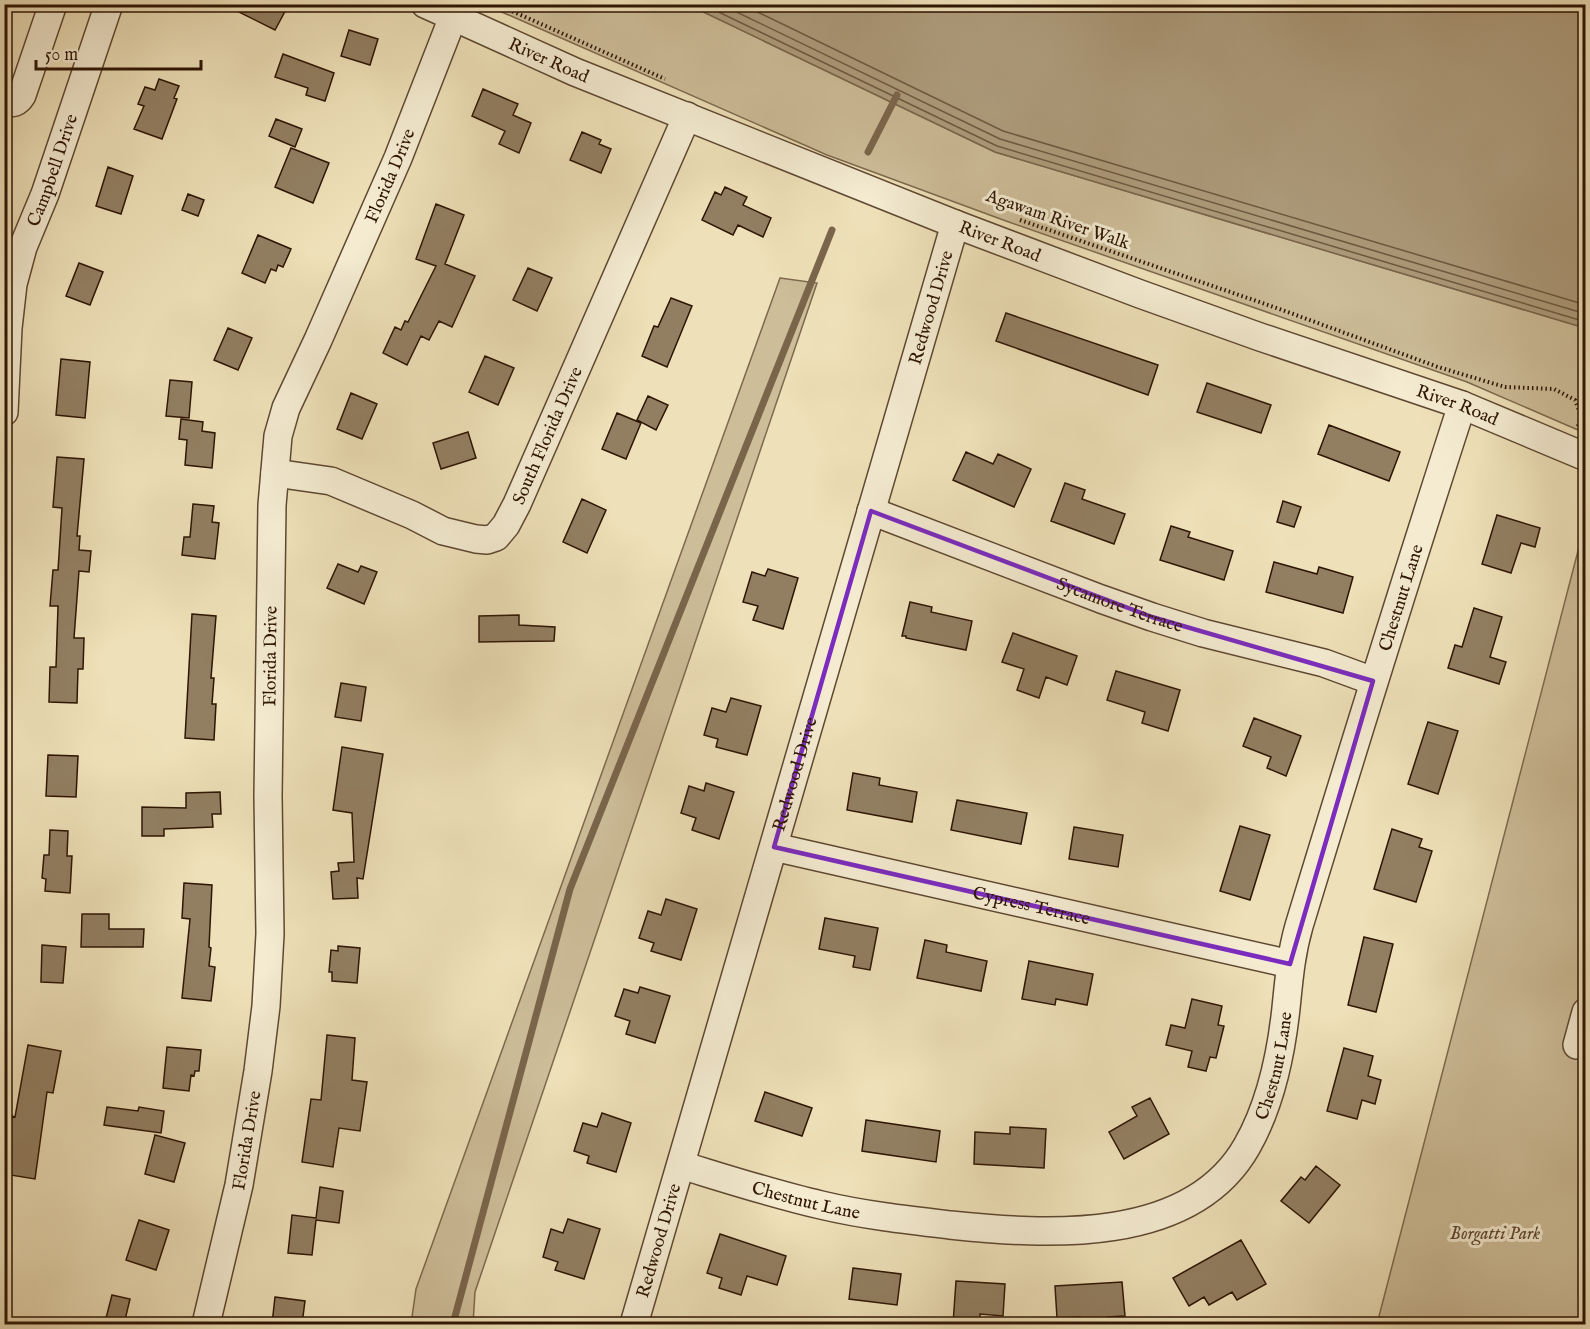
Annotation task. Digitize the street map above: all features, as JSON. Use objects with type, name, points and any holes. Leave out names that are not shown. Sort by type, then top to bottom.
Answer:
[{"type":"street","points":[[4,102],[12,104],[22,95],[53,4]]},
{"type":"street","name":"Campbell Drive","points":[[4,412],[8,328],[13,284],[23,247],[45,194],[109,4]]},
{"type":"street","name":"River Road","points":[[424,4],[575,72],[955,224],[1260,337],[1462,405],[1577,453]]},
{"type":"street","name":"Florida Drive","points":[[207,1324],[239,1185],[266,1006],[270,934],[268,796],[272,505],[278,436],[286,408],[398,158],[453,18]]},
{"type":"street","name":"South Florida Drive","points":[[275,473],[331,481],[443,531],[482,539],[496,537],[506,525],[517,504],[687,116]]},
{"type":"street","name":"Redwood Drive","points":[[634,1324],[955,224]]},
{"type":"street","name":"Chestnut Lane","points":[[681,1165],[776,1194],[822,1206],[872,1215],[1010,1229],[1060,1230],[1108,1228],[1145,1220],[1183,1206],[1199,1197],[1232,1169],[1245,1150],[1261,1118],[1274,1079],[1283,1034],[1295,938],[1373,681],[1462,405]]},
{"type":"street","name":"Sycamore Terrace","points":[[872,511],[1152,617],[1203,633],[1323,663],[1373,681]]},
{"type":"street","name":"Cypress Terrace","points":[[774,847],[1290,964]]},
{"type":"street","points":[[1577,1045],[1586,1012]]},
{"type":"path","points":[[496,4],[667,80]]},
{"type":"path","name":"Agawam River Walk","points":[[1011,217],[1274,307],[1438,367],[1505,387],[1554,389],[1575,400],[1581,416],[1577,453]]},
{"type":"highlighted area","points":[[871,511],[1152,617],[1373,681],[1290,964],[774,847]]},
{"type":"green space","points":[[486,5],[689,5],[995,152],[1585,328],[1585,433],[1467,382],[1006,221],[827,155]]},
{"type":"green space","points":[[780,278],[817,283],[475,1292],[473,1324],[411,1324],[416,1289]]},
{"type":"green space","name":"Borgatti Park","points":[[1585,524],[1585,1324],[1377,1324]]},
{"type":"water","points":[[689,5],[1585,5],[1585,328],[995,152]]},
{"type":"building","points":[[223,4],[289,4],[275,30]]},
{"type":"building","points":[[349,30],[378,39],[370,65],[341,56]]},
{"type":"building","points":[[283,54],[334,73],[325,101],[306,95],[308,88],[275,77]]},
{"type":"building","points":[[159,79],[179,86],[174,98],[177,99],[162,139],[134,129],[144,106],[138,104],[145,87],[155,90]]},
{"type":"building","points":[[483,89],[518,104],[513,115],[531,123],[519,153],[499,144],[505,131],[472,116]]},
{"type":"building","points":[[276,119],[302,129],[295,147],[269,136]]},
{"type":"building","points":[[582,132],[601,140],[599,144],[611,149],[601,173],[570,160]]},
{"type":"building","points":[[291,148],[329,163],[313,203],[275,187]]},
{"type":"building","points":[[108,167],[133,176],[121,214],[96,206]]},
{"type":"building","points":[[725,187],[747,197],[743,205],[771,218],[763,237],[738,225],[733,235],[702,220],[715,192],[721,195]]},
{"type":"building","points":[[188,194],[204,200],[198,216],[182,210]]},
{"type":"building","points":[[436,204],[464,215],[445,264],[475,276],[452,327],[439,321],[429,340],[421,336],[407,365],[383,353],[395,327],[401,330],[405,321],[408,322],[436,266],[416,259]]},
{"type":"building","points":[[258,235],[291,249],[283,267],[278,265],[276,271],[271,269],[265,283],[242,273]]},
{"type":"building","points":[[79,263],[103,272],[90,305],[66,296]]},
{"type":"building","points":[[528,268],[552,278],[537,311],[513,300]]},
{"type":"building","points":[[671,298],[692,306],[667,367],[642,356],[654,326],[658,327]]},
{"type":"building","points":[[1006,313],[1158,365],[1148,395],[996,341]]},
{"type":"building","points":[[228,328],[252,338],[238,370],[214,360]]},
{"type":"building","points":[[485,356],[514,368],[498,405],[469,392]]},
{"type":"building","points":[[61,359],[90,362],[85,418],[56,415]]},
{"type":"building","points":[[170,380],[192,382],[189,418],[166,416]]},
{"type":"building","points":[[1207,383],[1271,405],[1261,433],[1197,412]]},
{"type":"building","points":[[351,393],[377,404],[362,439],[337,429]]},
{"type":"building","points":[[648,396],[668,405],[656,430],[637,420]]},
{"type":"building","points":[[617,413],[641,423],[626,459],[602,449]]},
{"type":"building","points":[[181,419],[203,422],[202,431],[215,433],[212,468],[185,465],[187,440],[179,439]]},
{"type":"building","points":[[1329,425],[1400,452],[1389,481],[1318,454]]},
{"type":"building","points":[[468,432],[476,458],[441,469],[433,443]]},
{"type":"building","points":[[966,452],[993,464],[998,454],[1031,469],[1014,507],[953,480]]},
{"type":"building","points":[[57,457],[84,459],[77,536],[80,536],[79,550],[91,551],[89,572],[79,571],[74,638],[84,638],[83,669],[78,669],[77,703],[49,702],[50,667],[56,667],[58,606],[50,606],[53,570],[58,570],[62,508],[53,507]]},
{"type":"building","points":[[1065,483],[1085,490],[1082,499],[1125,514],[1114,544],[1051,521]]},
{"type":"building","points":[[582,499],[606,510],[587,553],[563,542]]},
{"type":"building","points":[[1283,501],[1301,507],[1294,527],[1277,522]]},
{"type":"building","points":[[193,504],[214,506],[212,522],[219,523],[215,559],[182,555],[184,537],[190,537]]},
{"type":"building","points":[[1497,515],[1540,528],[1535,547],[1521,543],[1511,573],[1482,564]]},
{"type":"building","points":[[1171,526],[1190,532],[1188,537],[1233,551],[1224,580],[1160,560]]},
{"type":"building","points":[[1274,562],[1317,574],[1319,567],[1353,577],[1343,613],[1266,592]]},
{"type":"building","points":[[338,564],[358,572],[361,566],[377,572],[364,604],[327,588]]},
{"type":"building","points":[[768,569],[798,578],[783,629],[753,620],[758,606],[743,602],[752,572],[765,576]]},
{"type":"building","points":[[910,602],[932,607],[931,612],[972,621],[966,650],[902,636]]},
{"type":"building","points":[[1474,608],[1502,617],[1490,657],[1506,662],[1499,684],[1448,668],[1455,645],[1462,647]]},
{"type":"building","points":[[192,614],[216,616],[211,678],[214,678],[212,704],[216,704],[214,740],[185,738]]},
{"type":"building","points":[[519,615],[519,625],[555,627],[554,641],[479,642],[479,616]]},
{"type":"building","points":[[1013,633],[1077,656],[1067,685],[1046,677],[1039,698],[1017,690],[1024,669],[1002,662]]},
{"type":"building","points":[[1116,671],[1180,690],[1168,731],[1142,723],[1145,712],[1107,700]]},
{"type":"building","points":[[341,683],[366,687],[361,721],[335,717]]},
{"type":"building","points":[[731,698],[761,706],[747,755],[716,747],[718,739],[704,735],[712,708],[726,712]]},
{"type":"building","points":[[1254,718],[1301,736],[1286,776],[1267,768],[1271,757],[1243,746]]},
{"type":"building","points":[[1428,722],[1458,731],[1438,794],[1408,784]]},
{"type":"building","points":[[342,747],[383,754],[363,879],[357,878],[358,898],[333,899],[331,872],[339,871],[338,863],[354,862],[352,813],[333,810]]},
{"type":"building","points":[[48,755],[78,756],[76,797],[46,796]]},
{"type":"building","points":[[853,773],[880,778],[879,785],[917,792],[912,822],[847,810]]},
{"type":"building","points":[[706,783],[734,792],[719,839],[692,830],[696,818],[681,813],[689,786],[704,791]]},
{"type":"building","points":[[220,792],[221,814],[212,814],[213,827],[164,829],[164,836],[142,836],[142,807],[186,808],[186,793]]},
{"type":"building","points":[[957,800],[1027,813],[1021,844],[951,830]]},
{"type":"building","points":[[1240,826],[1270,835],[1250,900],[1220,891]]},
{"type":"building","points":[[1074,827],[1123,835],[1118,867],[1069,859]]},
{"type":"building","points":[[1392,829],[1422,839],[1419,847],[1432,851],[1416,902],[1374,889]]},
{"type":"building","points":[[50,830],[68,831],[67,856],[72,856],[70,893],[45,891],[46,879],[42,878],[44,855],[49,855]]},
{"type":"building","points":[[184,883],[212,885],[209,966],[215,967],[211,1001],[182,998],[190,919],[182,918]]},
{"type":"building","points":[[666,899],[697,909],[681,960],[651,951],[654,943],[639,938],[648,911],[661,915]]},
{"type":"building","points":[[82,914],[109,914],[109,929],[144,929],[143,947],[81,947]]},
{"type":"building","points":[[825,918],[878,928],[870,970],[853,967],[855,956],[819,949]]},
{"type":"building","points":[[1364,937],[1393,944],[1376,1012],[1348,1005]]},
{"type":"building","points":[[925,940],[947,945],[946,952],[987,961],[981,991],[917,978]]},
{"type":"building","points":[[42,945],[66,947],[63,983],[41,982]]},
{"type":"building","points":[[338,946],[360,948],[357,983],[332,981],[332,972],[329,972],[331,950],[338,951]]},
{"type":"building","points":[[1029,961],[1093,974],[1087,1005],[1056,999],[1055,1005],[1022,999]]},
{"type":"building","points":[[640,987],[670,996],[655,1043],[626,1034],[630,1021],[615,1016],[624,989],[638,993]]},
{"type":"building","points":[[1192,999],[1222,1006],[1218,1025],[1224,1026],[1216,1058],[1210,1057],[1206,1071],[1188,1067],[1192,1051],[1166,1045],[1171,1025],[1185,1028]]},
{"type":"building","points":[[327,1035],[355,1038],[352,1080],[367,1082],[360,1131],[339,1128],[333,1167],[302,1162],[311,1099],[321,1100]]},
{"type":"building","points":[[28,1045],[61,1051],[53,1093],[47,1092],[35,1179],[4,1174],[12,1116],[15,1117]]},
{"type":"building","points":[[167,1047],[201,1050],[199,1071],[195,1071],[194,1076],[191,1075],[189,1091],[163,1088]]},
{"type":"building","points":[[1344,1048],[1373,1056],[1368,1076],[1381,1080],[1375,1104],[1362,1100],[1357,1119],[1327,1111]]},
{"type":"building","points":[[765,1092],[812,1108],[802,1136],[755,1121]]},
{"type":"building","points":[[1150,1098],[1169,1134],[1124,1159],[1109,1132],[1137,1116],[1132,1107]]},
{"type":"building","points":[[107,1107],[138,1111],[139,1107],[164,1111],[161,1133],[104,1125]]},
{"type":"building","points":[[602,1113],[631,1123],[616,1172],[587,1163],[589,1156],[574,1151],[583,1123],[597,1127]]},
{"type":"building","points":[[866,1120],[940,1131],[936,1162],[862,1151]]},
{"type":"building","points":[[1010,1127],[1046,1129],[1044,1168],[974,1164],[975,1132],[1010,1134]]},
{"type":"building","points":[[155,1135],[185,1143],[174,1182],[145,1174]]},
{"type":"building","points":[[1316,1166],[1340,1185],[1309,1223],[1281,1201],[1301,1177],[1305,1180]]},
{"type":"building","points":[[320,1187],[343,1191],[339,1223],[316,1220],[312,1255],[288,1253],[292,1215],[316,1218]]},
{"type":"building","points":[[568,1219],[600,1229],[584,1279],[555,1270],[558,1262],[543,1257],[551,1229],[563,1233]]},
{"type":"building","points":[[139,1220],[169,1230],[156,1270],[126,1260]]},
{"type":"building","points":[[720,1234],[786,1256],[777,1285],[747,1276],[741,1295],[719,1288],[722,1278],[707,1273]]},
{"type":"building","points":[[1241,1240],[1266,1284],[1237,1300],[1232,1292],[1209,1305],[1204,1297],[1189,1306],[1173,1278]]},
{"type":"building","points":[[853,1268],[901,1274],[897,1305],[849,1299]]},
{"type":"building","points":[[956,1281],[1005,1284],[1003,1316],[980,1314],[980,1324],[953,1324]]},
{"type":"building","points":[[1122,1282],[1125,1316],[1108,1317],[1109,1324],[1080,1324],[1080,1317],[1057,1318],[1055,1286]]},
{"type":"building","points":[[112,1295],[130,1299],[124,1324],[105,1322]]},
{"type":"building","points":[[275,1297],[305,1301],[302,1324],[272,1324]]},
{"type":"waterway","points":[[868,152],[897,95]]},
{"type":"waterway","points":[[453,1324],[570,889],[832,230]]}]
